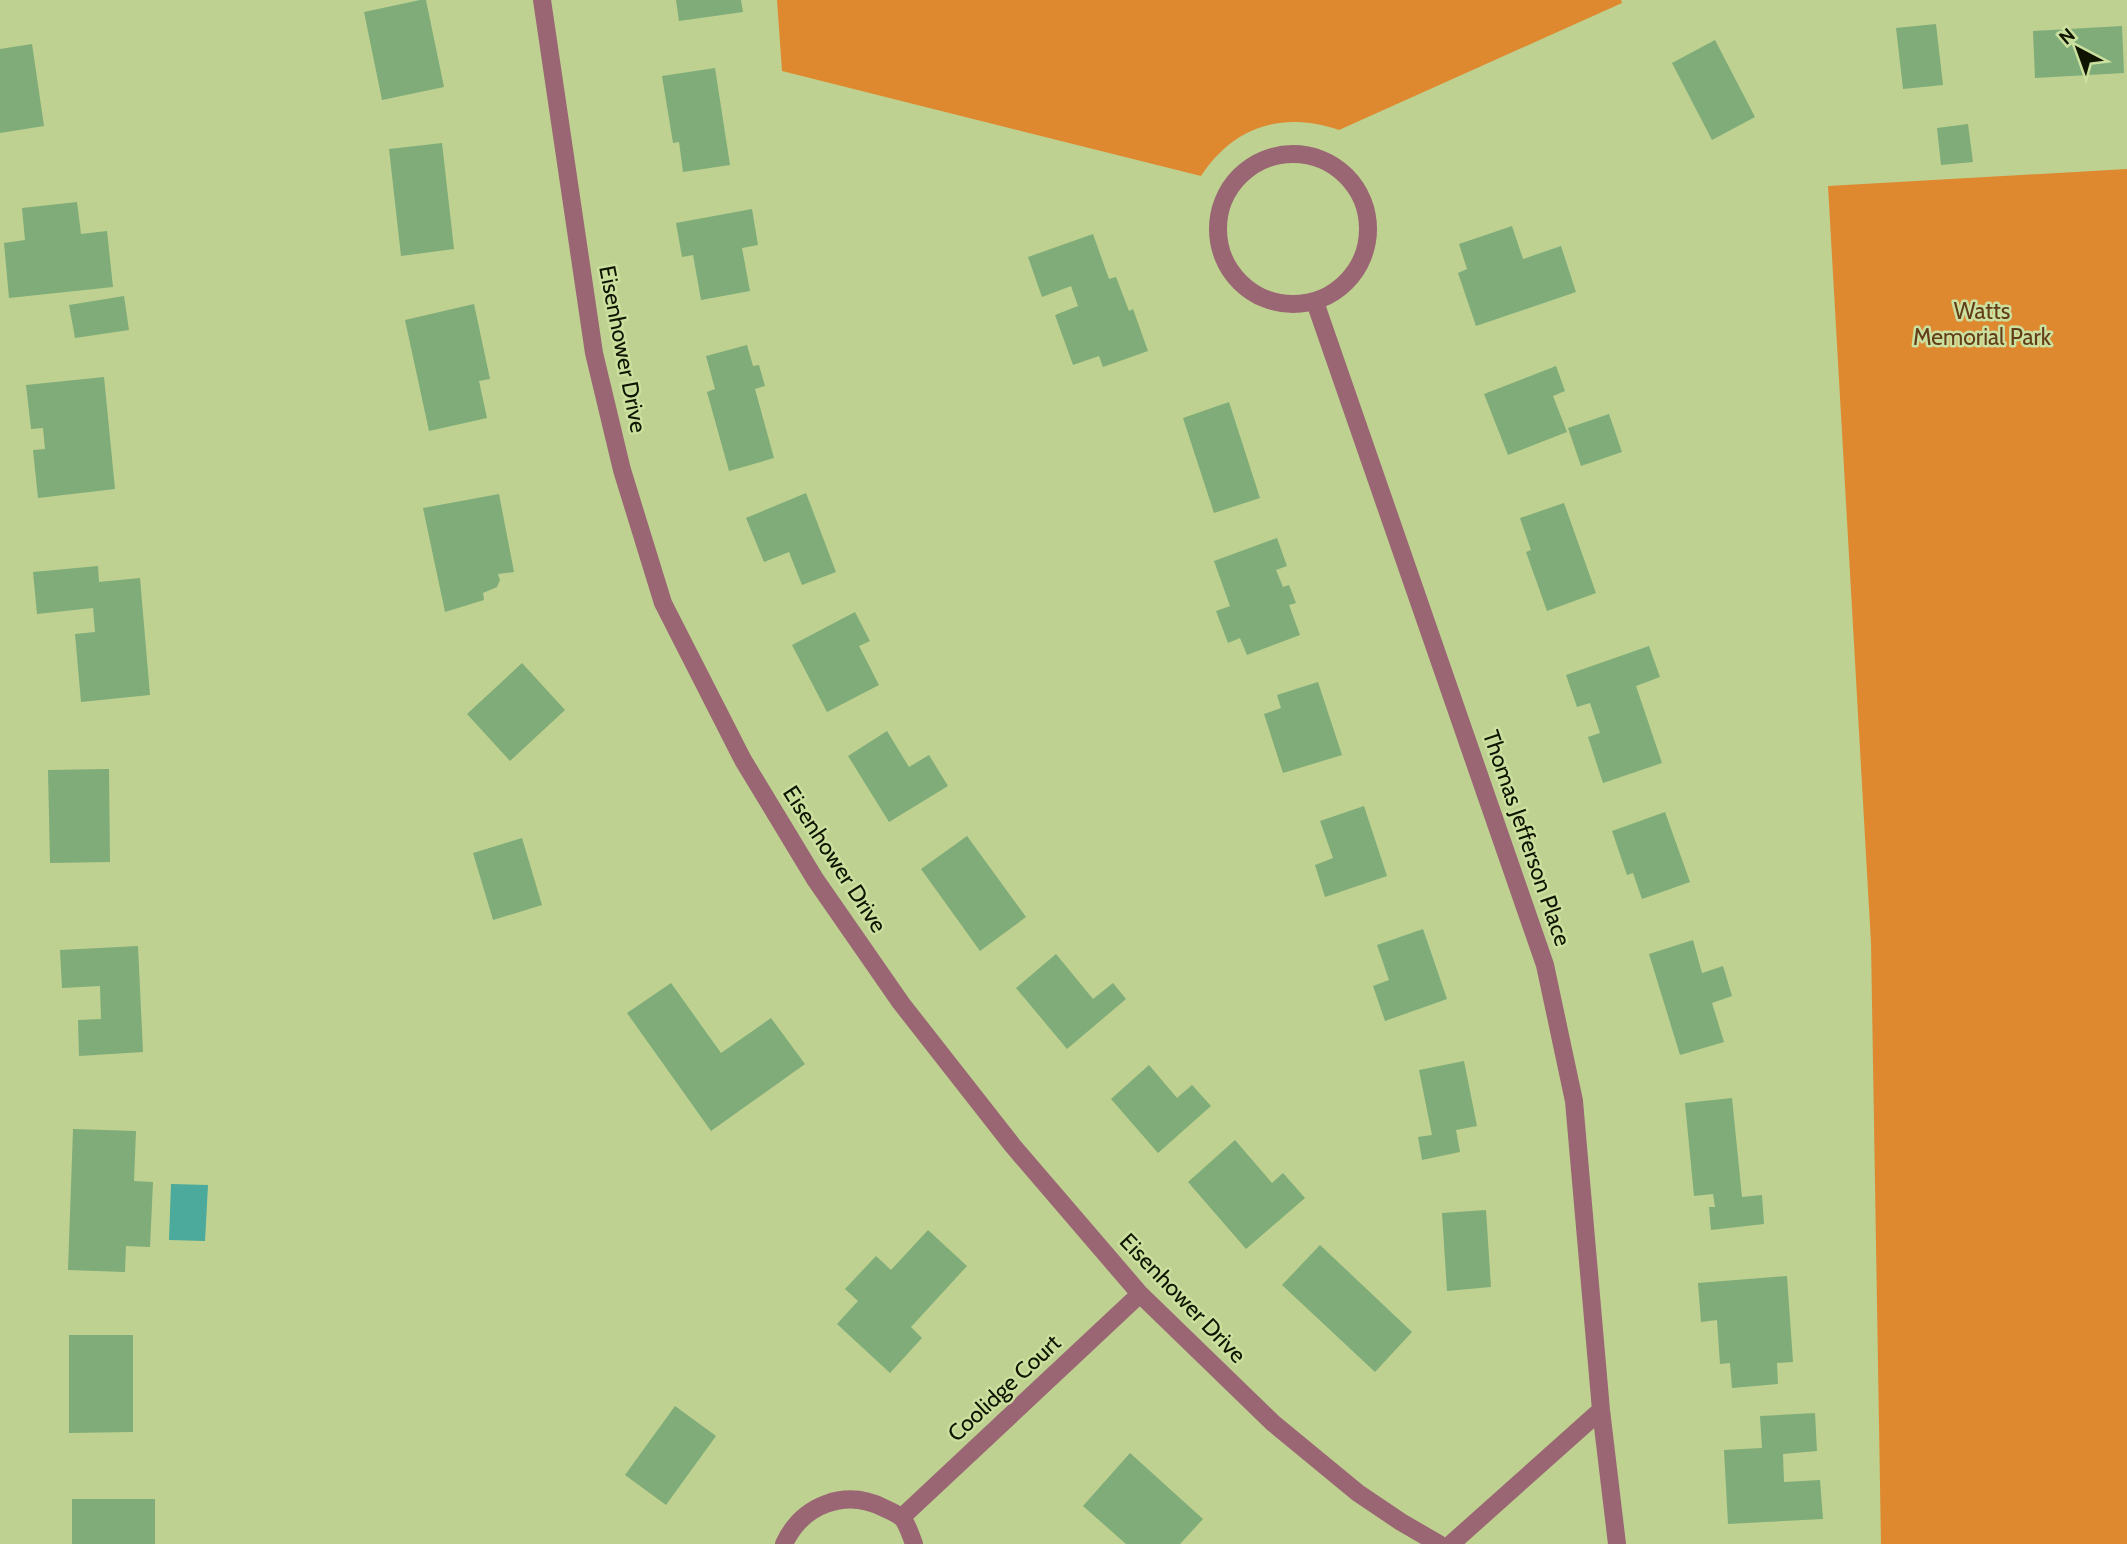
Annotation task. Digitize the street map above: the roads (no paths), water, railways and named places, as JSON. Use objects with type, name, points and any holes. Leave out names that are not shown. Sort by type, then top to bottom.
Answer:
[{"type":"street","name":"Eisenhower Drive","points":[[542,0],[594,353],[622,470],[663,603],[743,760],[816,880],[901,1003],[1013,1146],[1140,1294],[1273,1423],[1358,1493],[1439,1544]]},
{"type":"street","points":[[1280,154],[1305,154],[1329,162],[1350,178],[1363,199],[1369,224],[1366,249],[1356,272],[1338,290],[1315,302],[1290,305],[1266,300],[1245,288],[1229,269],[1219,247],[1218,222],[1224,198],[1238,178],[1257,162],[1280,154]]},
{"type":"street","name":"Thomas Jefferson Place","points":[[1315,302],[1545,965],[1574,1101],[1601,1410],[1617,1544]]},
{"type":"street","name":"Coolidge Court","points":[[902,1517],[1140,1294]]},
{"type":"street","points":[[1451,1544],[1601,1410]]},
{"type":"street","points":[[784,1544],[790,1530],[807,1513],[828,1502],[851,1499],[874,1503],[902,1517],[915,1544]]},
{"type":"water","points":[[171,1184],[208,1185],[205,1241],[169,1240]]},
{"type":"park label","name":"Watts Memorial Park","points":[[1982,324]]}]
